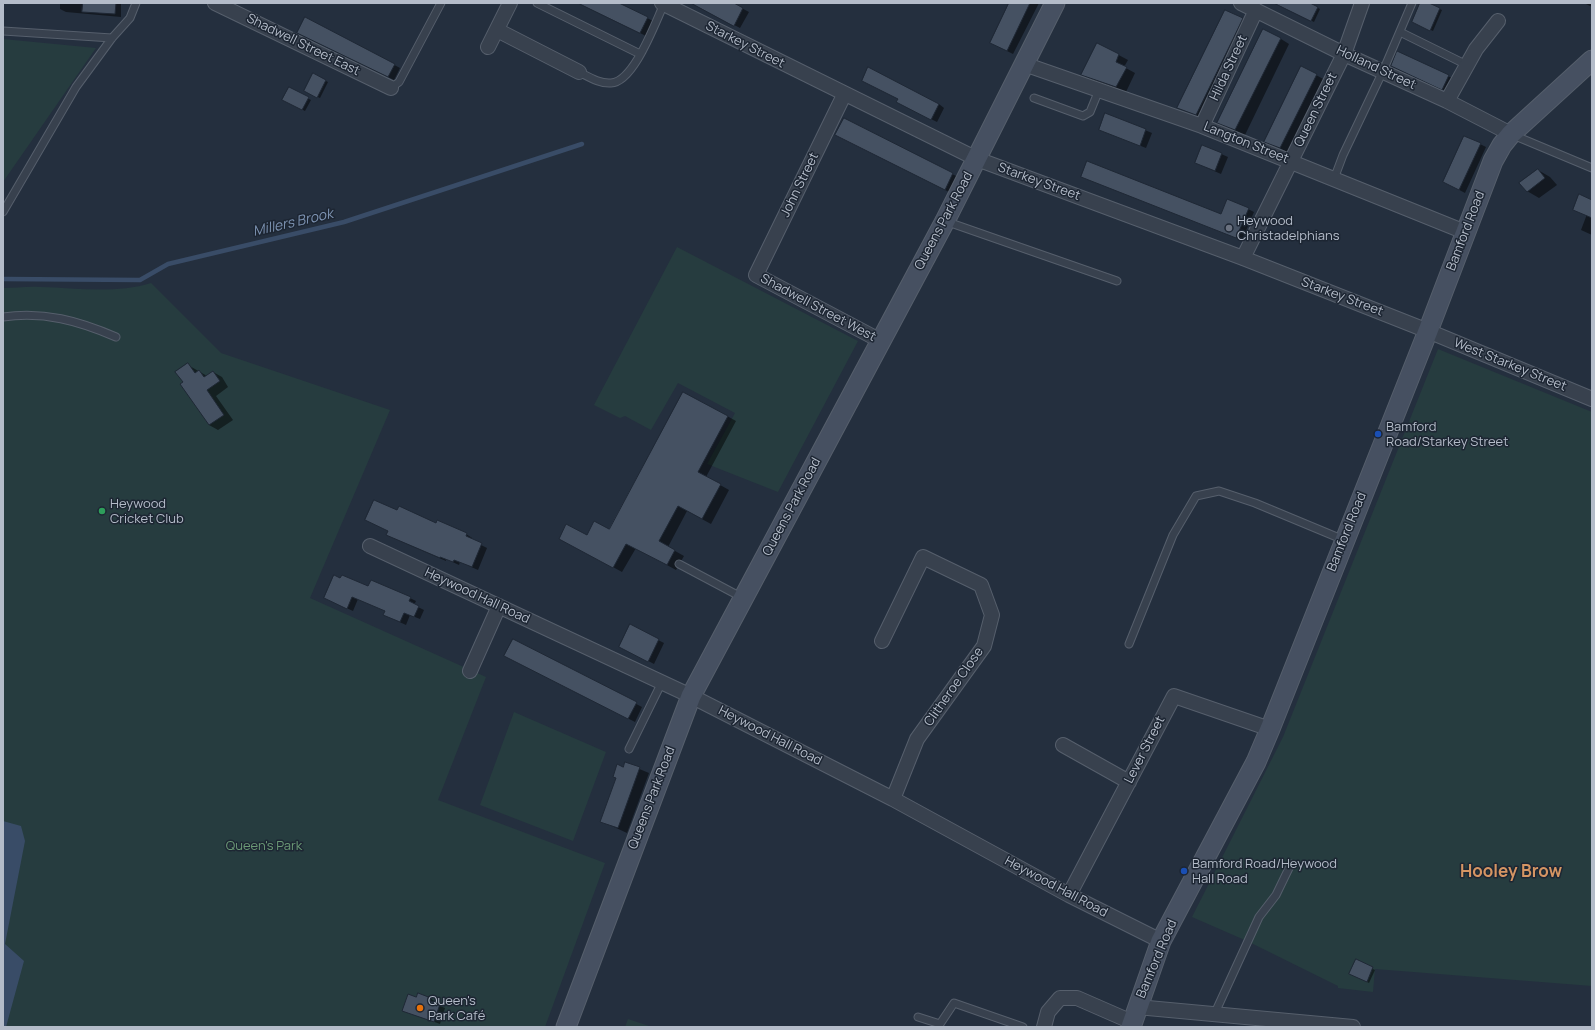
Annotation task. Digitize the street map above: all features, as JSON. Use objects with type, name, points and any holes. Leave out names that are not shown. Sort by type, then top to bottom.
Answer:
[{"type":"street","name":"Shadwell Street East","points":[[215,3],[391,88]]},
{"type":"street","points":[[488,47],[510,3]]},
{"type":"street","name":"Starkey Street","points":[[664,3],[844,95],[977,159],[1243,258],[1428,331]]},
{"type":"street","name":"Queens Park Road","points":[[566,1027],[691,696],[945,221],[1055,3]]},
{"type":"street","name":"Holland Street","points":[[1241,3],[1344,54],[1447,101],[1512,134]]},
{"type":"street","name":"Queen Street","points":[[1243,258],[1344,54],[1362,3]]},
{"type":"street","name":"Hilda Street","points":[[1202,126],[1256,10]]},
{"type":"street","points":[[1447,101],[1476,49],[1498,21]]},
{"type":"street","points":[[497,30],[579,72]]},
{"type":"street","name":"Bamford Road","points":[[1133,1019],[1161,941],[1256,762],[1270,729],[1428,331],[1464,232],[1493,161],[1502,146],[1512,134],[1592,60]]},
{"type":"street","name":"Langton Street","points":[[1024,64],[1202,126],[1334,178],[1464,232]]},
{"type":"street","name":"John Street","points":[[756,275],[844,95]]},
{"type":"street","name":"Shadwell Street West","points":[[756,275],[881,341]]},
{"type":"street","name":"West Starkey Street","points":[[1428,331],[1592,399]]},
{"type":"street","name":"Heywood Hall Road","points":[[370,546],[691,696],[894,799],[1069,895],[1161,941]]},
{"type":"street","name":"Clitheroe Close","points":[[882,641],[923,557],[981,585],[992,615],[984,646],[917,739],[894,799]]},
{"type":"street","points":[[470,671],[499,606]]},
{"type":"street","name":"Lever Street","points":[[1069,895],[1174,696],[1270,729]]},
{"type":"street","points":[[1063,745],[1129,782]]},
{"type":"street","points":[[1044,1027],[1048,1012],[1060,998],[1077,998],[1133,1019],[1214,1016],[1353,1027]]},
{"type":"lane","points":[[3,212],[76,87],[112,38],[130,18],[136,3]]},
{"type":"lane","points":[[391,88],[399,82],[441,3]]},
{"type":"lane","points":[[537,3],[640,54]]},
{"type":"lane","points":[[579,72],[597,81],[610,84],[618,82],[626,77],[634,67],[664,3]]},
{"type":"lane","points":[[1334,178],[1412,3]]},
{"type":"lane","points":[[3,31],[112,38]]},
{"type":"lane","points":[[1400,32],[1467,65]]},
{"type":"lane","points":[[1034,98],[1083,116],[1090,112],[1099,90]]},
{"type":"lane","points":[[1512,134],[1592,168]]},
{"type":"lane","points":[[945,221],[1117,281]]},
{"type":"lane","points":[[3,318],[39,315],[74,320],[116,337]]},
{"type":"lane","points":[[1129,644],[1173,535],[1196,496],[1219,491],[1255,503],[1344,540]]},
{"type":"lane","points":[[679,564],[744,598]]},
{"type":"lane","points":[[629,749],[662,682]]},
{"type":"lane","points":[[1214,1016],[1259,917],[1276,895],[1291,864]]},
{"type":"lane","points":[[918,1017],[940,1024],[954,1003],[1023,1027]]},
{"type":"green space","points":[[3,39],[96,48],[3,182]]},
{"type":"green space","points":[[677,247],[858,341],[778,492],[707,464],[735,413],[678,383],[651,430],[625,416],[620,418],[594,405]]},
{"type":"green space","name":"Queen's Park","points":[[151,283],[221,353],[390,410],[310,598],[486,677],[438,800],[605,863],[545,1027],[3,1027],[3,288],[35,287],[110,289]]},
{"type":"green space","points":[[1438,349],[1592,412],[1592,986],[1375,969],[1373,992],[1338,988],[1338,986],[1247,941],[1192,917],[1283,737]]},
{"type":"green space","points":[[514,712],[606,752],[573,841],[480,805]]},
{"type":"green space","points":[[628,1019],[652,1027],[625,1027]]},
{"type":"water","points":[[3,821],[21,826],[25,841],[5,944],[24,961],[6,1027],[3,1027]]},
{"type":"building","points":[[83,3],[116,3],[115,14],[82,12]]},
{"type":"building","points":[[578,3],[619,3],[648,17],[640,33]]},
{"type":"building","points":[[691,3],[734,3],[743,8],[734,26]]},
{"type":"building","points":[[1009,3],[1030,3],[1007,51],[990,43]]},
{"type":"building","points":[[1274,3],[1310,3],[1318,7],[1311,21]]},
{"type":"building","points":[[1420,3],[1429,3],[1440,8],[1430,31],[1412,22]]},
{"type":"building","points":[[1225,10],[1243,18],[1196,115],[1177,108]]},
{"type":"building","points":[[305,17],[395,64],[388,77],[297,33]]},
{"type":"building","points":[[1263,29],[1281,38],[1235,130],[1217,123]]},
{"type":"building","points":[[1097,43],[1119,54],[1116,62],[1127,67],[1116,87],[1081,75]]},
{"type":"building","points":[[1397,51],[1449,75],[1442,90],[1391,66]]},
{"type":"building","points":[[1301,66],[1317,74],[1280,148],[1264,142]]},
{"type":"building","points":[[868,67],[939,104],[931,120],[896,102],[898,99],[862,81]]},
{"type":"building","points":[[313,73],[326,80],[317,98],[304,91]]},
{"type":"building","points":[[289,87],[309,97],[302,110],[282,100]]},
{"type":"building","points":[[1105,113],[1146,129],[1140,146],[1099,130]]},
{"type":"building","points":[[844,118],[953,173],[945,190],[835,135]]},
{"type":"building","points":[[1464,136],[1481,143],[1459,190],[1443,182]]},
{"type":"building","points":[[1202,145],[1222,153],[1215,171],[1195,163]]},
{"type":"building","points":[[1087,161],[1221,214],[1227,199],[1249,208],[1236,238],[1081,177]]},
{"type":"building","points":[[1538,169],[1545,178],[1527,192],[1519,183]]},
{"type":"building","points":[[1579,194],[1592,200],[1592,218],[1573,210]]},
{"type":"building","points":[[188,363],[195,373],[199,370],[204,377],[213,371],[220,381],[207,390],[224,415],[209,425],[180,384],[183,382],[175,372]]},
{"type":"building","points":[[683,392],[728,416],[698,472],[721,484],[702,519],[678,506],[659,541],[675,550],[667,565],[626,544],[613,568],[559,539],[566,524],[587,535],[594,521],[609,529]]},
{"type":"building","points":[[374,500],[397,510],[399,506],[436,523],[437,520],[467,533],[466,536],[482,543],[472,567],[454,560],[453,562],[440,558],[386,535],[388,531],[365,520]]},
{"type":"building","points":[[334,575],[340,578],[342,575],[368,586],[371,580],[411,597],[409,601],[419,606],[414,617],[404,613],[400,622],[383,615],[385,611],[352,597],[347,609],[324,598]]},
{"type":"building","points":[[630,624],[659,639],[648,662],[619,647]]},
{"type":"building","points":[[513,639],[637,702],[628,719],[504,656]]},
{"type":"building","points":[[625,762],[640,767],[618,828],[600,822],[616,778],[613,777],[617,764],[623,767]]},
{"type":"building","points":[[1356,959],[1373,967],[1367,982],[1349,974]]},
{"type":"building","points":[[418,993],[431,998],[430,1001],[440,1004],[434,1022],[402,1011],[408,994],[416,997]]},
{"type":"waterway","name":"Millers Brook","points":[[3,279],[140,280],[168,264],[344,222],[582,144]]},
{"type":"place","name":"Heywood Christadelphians","points":[[1229,228]]},
{"type":"place","name":"Bamford Road/Starkey Street","points":[[1378,434]]},
{"type":"place","name":"Heywood Cricket Club","points":[[102,511]]},
{"type":"place","name":"Bamford Road/Heywood Hall Road","points":[[1184,871]]},
{"type":"place","name":"Queen's Park Café","points":[[420,1008]]},
{"type":"district","name":"Hooley Brow","points":[[1511,872]]}]
